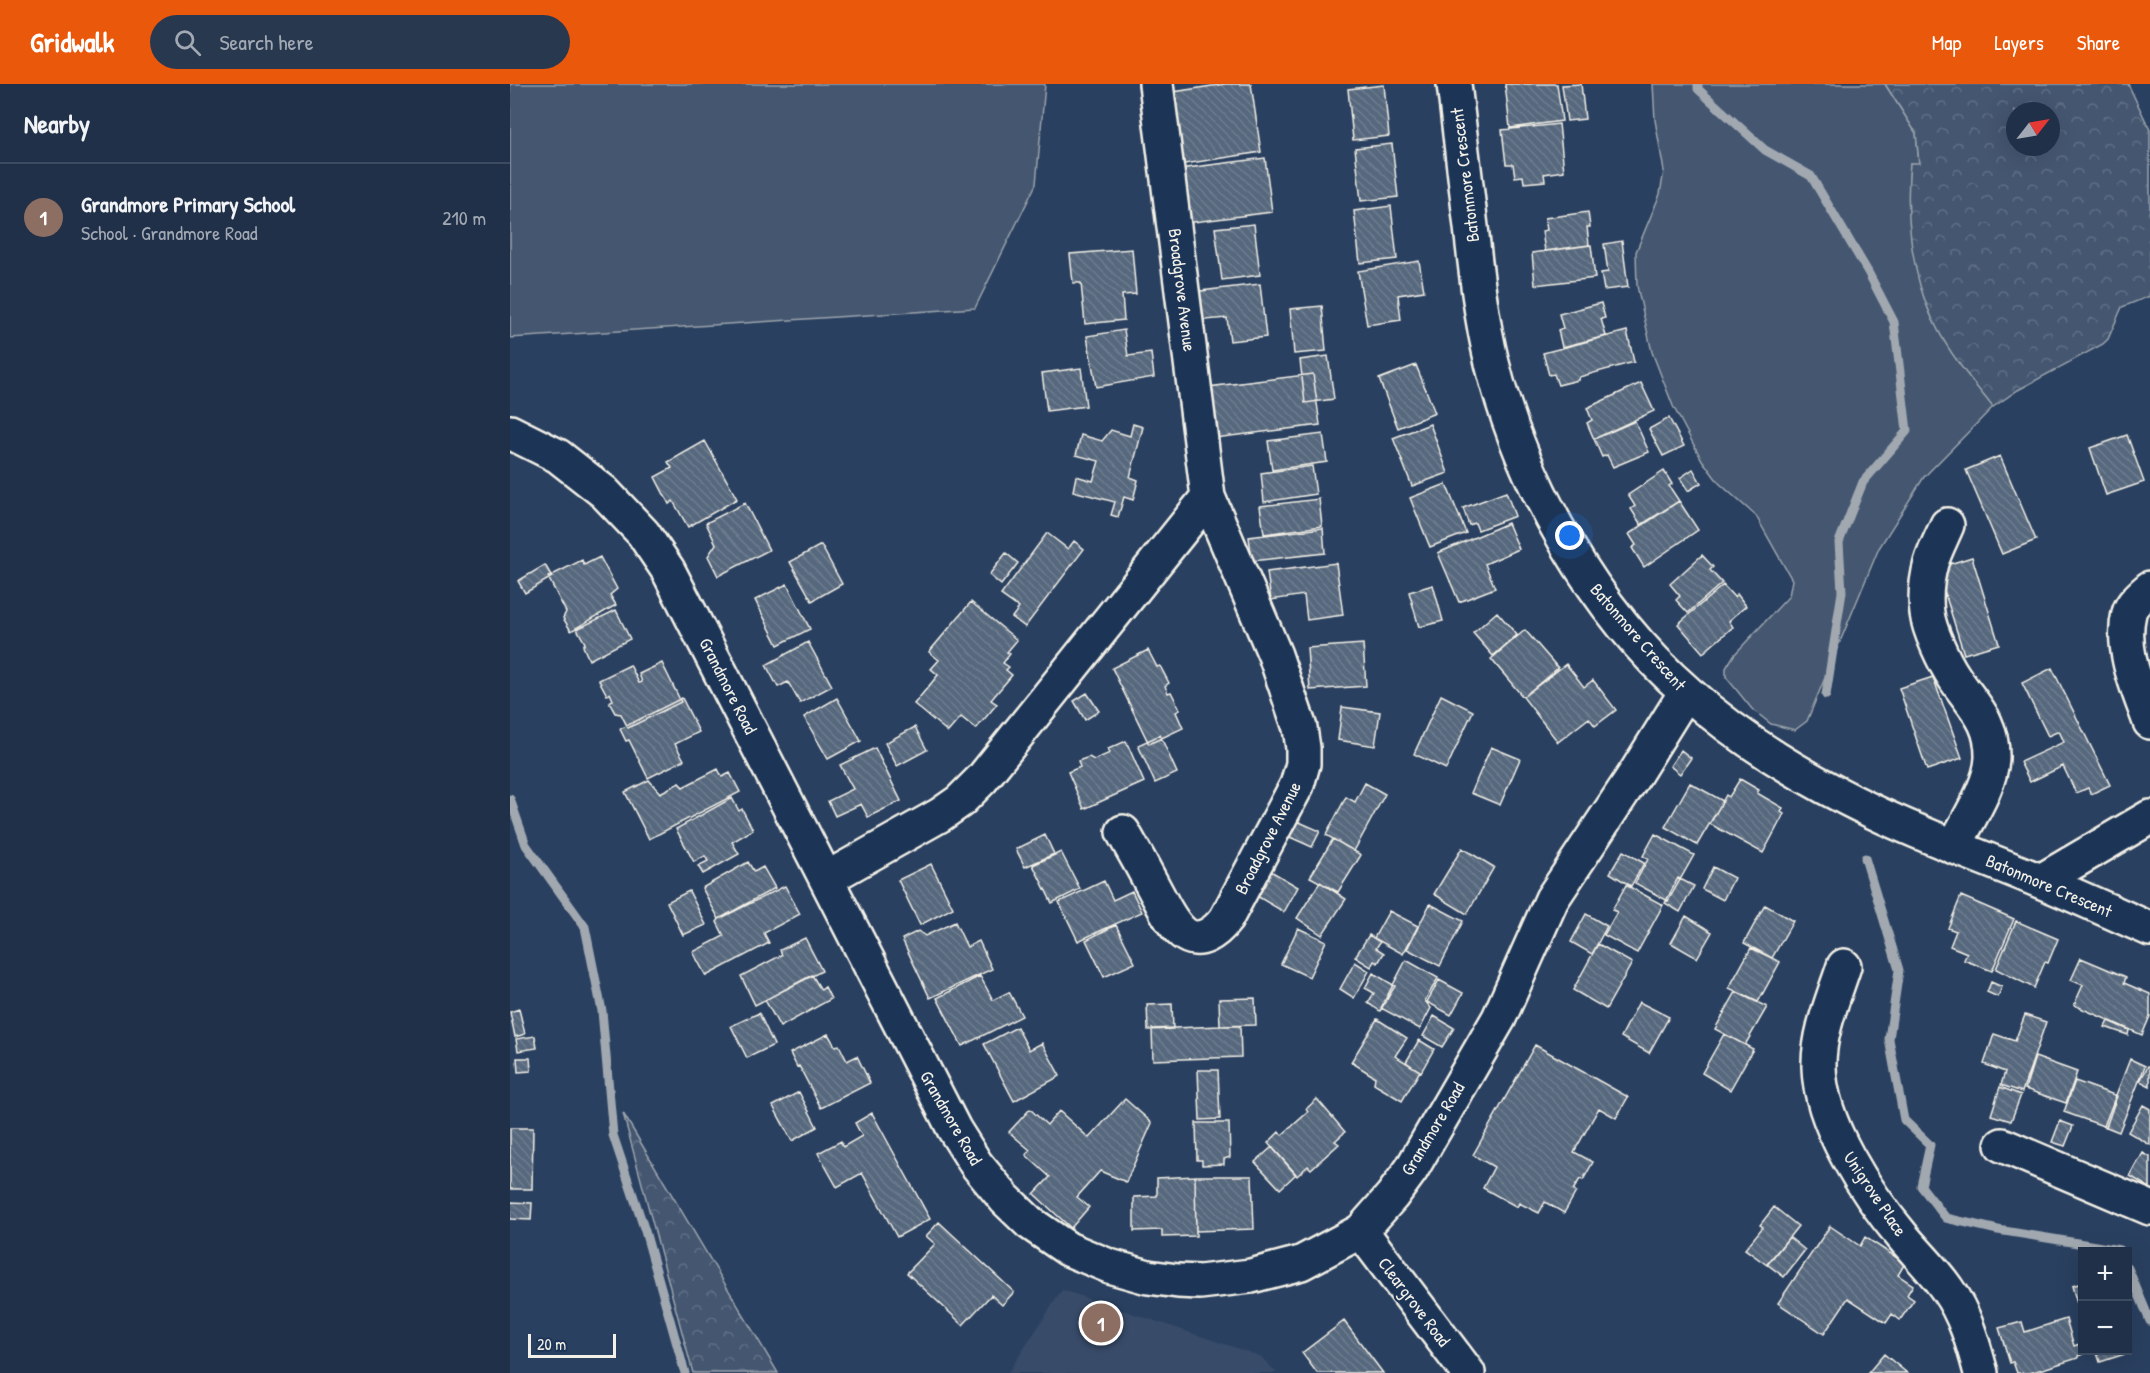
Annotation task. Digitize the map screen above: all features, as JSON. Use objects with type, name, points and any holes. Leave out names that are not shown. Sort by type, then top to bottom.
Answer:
[{"type":"street","name":"Broadgrove Avenue","points":[[1123,832],[1171,919],[1183,933],[1195,938],[1205,937],[1217,930],[1226,920],[1297,785],[1303,764],[1300,728],[1278,665],[1208,497],[1156,84]]},
{"type":"street","name":"Batonmore Crescent","points":[[1454,84],[1479,296],[1492,364],[1508,414],[1528,467],[1559,533],[1591,584],[1632,635],[1686,692],[1742,735],[1813,780],[1874,812],[2150,929]]},
{"type":"street","name":"Grandmore Road","points":[[510,432],[558,456],[604,492],[643,533],[668,570],[954,1129],[976,1164],[1005,1199],[1030,1223],[1068,1249],[1109,1266],[1138,1274],[1178,1281],[1200,1282],[1251,1276],[1301,1263],[1361,1231],[1411,1170],[1499,1018],[1552,899],[1686,692]]},
{"type":"street","points":[[826,879],[940,815],[960,801],[982,779],[1208,497]]},
{"type":"street","points":[[1947,525],[1931,562],[1927,614],[1936,642],[1953,676],[1974,702],[1987,726],[1992,757],[1988,778],[1954,847]]},
{"type":"street","points":[[2150,588],[2129,611],[2127,636],[2130,664],[2150,722]]},
{"type":"street","points":[[2041,881],[2150,817]]},
{"type":"street","name":"Unigrove Place","points":[[1844,966],[1824,1029],[1818,1065],[1820,1087],[1829,1117],[1852,1165],[1901,1234],[1947,1289],[1971,1336],[1981,1373]]},
{"type":"street","points":[[2002,1145],[2150,1208]]},
{"type":"street","name":"Cleargrove Road","points":[[1361,1231],[1468,1373]]},
{"type":"shaded area","points":[[1062,1290],[1260,1356],[1277,1373],[1008,1373]]},
{"type":"green space","points":[[510,84],[1045,84],[1036,184],[975,308],[510,338]]},
{"type":"green space","points":[[1653,84],[1885,84],[1916,133],[1919,164],[1910,163],[1910,223],[1915,264],[1926,303],[1939,332],[1953,354],[1993,407],[1924,477],[1879,548],[1807,721],[1795,730],[1771,724],[1752,709],[1726,677],[1726,668],[1734,655],[1789,596],[1792,580],[1756,516],[1719,483],[1702,460],[1673,406],[1652,352],[1637,286],[1636,252],[1660,194],[1664,171],[1655,120]]},
{"type":"green space","points":[[1885,84],[2128,84],[2150,130],[2150,296],[2122,307],[2108,339],[2103,344],[2018,390],[1993,407],[1968,376],[1946,343],[1933,320],[1919,283],[1911,243],[1908,203],[1910,163],[1919,163],[1916,133]]},
{"type":"green space","points":[[623,1113],[778,1373],[693,1373]]},
{"type":"building","points":[[1225,84],[1251,84],[1261,152],[1178,165],[1167,93]]},
{"type":"building","points":[[1505,84],[1557,84],[1562,121],[1510,128]]},
{"type":"building","points":[[1581,84],[1585,119],[1567,121],[1562,85]]},
{"type":"building","points":[[1384,85],[1389,136],[1353,140],[1348,89]]},
{"type":"building","points":[[1559,124],[1564,171],[1544,174],[1545,181],[1524,183],[1523,176],[1515,177],[1513,164],[1506,164],[1502,130]]},
{"type":"building","points":[[1392,144],[1398,197],[1361,201],[1355,148]]},
{"type":"building","points":[[1265,158],[1272,212],[1186,223],[1179,169]]},
{"type":"building","points":[[1391,206],[1397,259],[1360,263],[1354,211]]},
{"type":"building","points":[[1588,212],[1589,245],[1545,251],[1542,231],[1547,230],[1545,218]]},
{"type":"building","points":[[1254,224],[1260,275],[1222,280],[1215,228]]},
{"type":"building","points":[[1622,241],[1628,287],[1604,290],[1601,273],[1608,272],[1604,244]]},
{"type":"building","points":[[1591,245],[1595,278],[1535,285],[1532,253]]},
{"type":"building","points":[[1132,249],[1136,294],[1122,295],[1124,320],[1085,324],[1081,283],[1073,283],[1070,254]]},
{"type":"building","points":[[1419,261],[1424,291],[1398,295],[1401,320],[1367,325],[1358,271]]},
{"type":"building","points":[[1260,284],[1266,337],[1230,341],[1227,318],[1195,321],[1192,292]]},
{"type":"building","points":[[1601,303],[1605,318],[1601,319],[1606,336],[1562,347],[1558,330],[1563,328],[1559,314]]},
{"type":"building","points":[[1322,306],[1326,351],[1294,354],[1290,309]]},
{"type":"building","points":[[1124,330],[1128,356],[1151,353],[1154,377],[1096,387],[1087,336]]},
{"type":"building","points":[[1627,331],[1634,362],[1558,385],[1554,374],[1549,375],[1543,353]]},
{"type":"building","points":[[1328,356],[1334,399],[1305,403],[1300,360]]},
{"type":"building","points":[[1416,365],[1435,413],[1398,428],[1379,379]]},
{"type":"building","points":[[1081,368],[1086,406],[1047,411],[1042,373]]},
{"type":"building","points":[[1313,374],[1320,425],[1215,438],[1208,387]]},
{"type":"building","points":[[1641,383],[1654,411],[1594,439],[1587,423],[1592,420],[1587,408]]},
{"type":"building","points":[[1669,418],[1684,446],[1663,456],[1649,429]]},
{"type":"building","points":[[1635,421],[1649,452],[1613,467],[1607,455],[1602,457],[1594,439]]},
{"type":"building","points":[[1133,424],[1143,427],[1130,477],[1138,480],[1133,500],[1124,497],[1118,517],[1111,515],[1115,502],[1073,491],[1076,476],[1093,481],[1099,461],[1076,455],[1081,435],[1102,441],[1111,430],[1130,436]]},
{"type":"building","points":[[1430,424],[1448,473],[1412,486],[1393,438]]},
{"type":"building","points":[[1323,434],[1327,462],[1272,470],[1268,441]]},
{"type":"building","points":[[2127,435],[2144,482],[2106,495],[2090,448]]},
{"type":"building","points":[[705,441],[737,499],[688,527],[673,501],[669,504],[655,477],[672,468],[668,462]]},
{"type":"building","points":[[2000,456],[2036,540],[2002,554],[1966,470]]},
{"type":"building","points":[[1312,466],[1316,494],[1264,502],[1261,473]]},
{"type":"building","points":[[1693,469],[1701,483],[1688,491],[1680,478]]},
{"type":"building","points":[[1664,471],[1672,484],[1669,486],[1679,501],[1641,525],[1631,509],[1635,506],[1628,495]]},
{"type":"building","points":[[1446,484],[1466,533],[1430,547],[1410,498]]},
{"type":"building","points":[[1506,492],[1515,516],[1478,530],[1475,523],[1469,525],[1463,508]]},
{"type":"building","points":[[1319,499],[1322,526],[1264,534],[1260,506]]},
{"type":"building","points":[[1679,501],[1698,530],[1644,567],[1632,548],[1636,545],[1629,534]]},
{"type":"building","points":[[745,503],[769,550],[718,576],[708,556],[716,544],[706,523]]},
{"type":"building","points":[[1508,523],[1519,549],[1485,564],[1495,588],[1459,602],[1438,553]]},
{"type":"building","points":[[1323,528],[1325,553],[1252,561],[1249,537]]},
{"type":"building","points":[[1047,533],[1068,549],[1074,541],[1084,549],[1025,627],[1012,617],[1019,608],[1001,595]]},
{"type":"building","points":[[821,545],[842,584],[812,601],[790,562]]},
{"type":"building","points":[[1006,553],[1018,563],[1001,585],[989,575]]},
{"type":"building","points":[[1702,555],[1713,567],[1710,570],[1722,583],[1688,613],[1676,600],[1680,596],[1670,584]]},
{"type":"building","points":[[600,557],[617,589],[610,595],[616,605],[571,631],[563,618],[566,612],[548,577],[582,560],[584,565]]},
{"type":"building","points":[[1972,557],[1999,644],[1964,654],[1937,568]]},
{"type":"building","points":[[1336,563],[1343,615],[1307,620],[1304,595],[1271,600],[1267,572]]},
{"type":"building","points":[[545,565],[552,577],[525,593],[518,581]]},
{"type":"building","points":[[787,584],[810,629],[778,645],[755,600]]},
{"type":"building","points":[[1433,585],[1443,621],[1419,627],[1409,592]]},
{"type":"building","points":[[1723,585],[1734,597],[1737,594],[1746,606],[1729,621],[1733,627],[1703,653],[1678,624]]},
{"type":"building","points":[[971,602],[1017,640],[1007,652],[1010,654],[1003,663],[1009,667],[1006,670],[1012,675],[991,700],[997,704],[976,729],[961,717],[948,732],[914,704],[938,675],[931,669],[939,660],[929,652]]},
{"type":"building","points":[[616,610],[630,639],[589,660],[583,646],[585,643],[577,629]]},
{"type":"building","points":[[1497,612],[1517,635],[1493,656],[1473,633]]},
{"type":"building","points":[[1525,630],[1558,668],[1523,697],[1491,659]]},
{"type":"building","points":[[808,642],[832,686],[800,703],[788,682],[778,687],[766,665]]},
{"type":"building","points":[[1363,644],[1366,686],[1310,690],[1307,648]]},
{"type":"building","points":[[1148,650],[1169,683],[1165,686],[1168,693],[1171,692],[1180,710],[1176,712],[1183,728],[1149,744],[1112,668]]},
{"type":"building","points":[[662,663],[681,702],[628,728],[621,714],[615,713],[609,702],[613,700],[610,693],[607,695],[599,680],[630,665],[639,683],[642,682],[639,674]]},
{"type":"building","points":[[1566,664],[1584,687],[1593,680],[1616,710],[1595,726],[1589,718],[1558,742],[1523,697]]},
{"type":"building","points":[[2052,668],[2110,785],[2091,794],[2088,788],[2076,793],[2063,766],[2030,782],[2020,762],[2064,742],[2059,731],[2048,736],[2022,683]]},
{"type":"building","points":[[1933,677],[1962,758],[1927,770],[1899,688]]},
{"type":"building","points":[[1087,693],[1099,711],[1085,720],[1074,701]]},
{"type":"building","points":[[1441,695],[1473,711],[1446,769],[1414,754]]},
{"type":"building","points":[[682,698],[699,732],[675,744],[684,760],[648,778],[629,740],[626,741],[620,729]]},
{"type":"building","points":[[837,698],[861,741],[828,759],[804,717]]},
{"type":"building","points":[[1342,707],[1380,712],[1375,746],[1338,740]]},
{"type":"building","points":[[915,727],[927,750],[897,766],[885,743]]},
{"type":"building","points":[[1160,735],[1177,773],[1155,783],[1138,745]]},
{"type":"building","points":[[1126,741],[1144,782],[1084,809],[1068,772],[1080,767],[1078,761],[1089,757],[1094,760],[1110,753],[1108,749]]},
{"type":"building","points":[[1491,747],[1520,759],[1500,805],[1471,793]]},
{"type":"building","points":[[875,748],[901,801],[868,817],[861,804],[835,816],[828,801],[853,789],[840,765]]},
{"type":"building","points":[[1681,750],[1691,758],[1680,774],[1670,766]]},
{"type":"building","points":[[718,769],[722,777],[730,773],[740,792],[649,839],[625,792],[649,780],[660,793],[679,783],[683,787]]},
{"type":"building","points":[[1740,779],[1759,790],[1757,793],[1783,808],[1781,812],[1784,814],[1763,853],[1710,824],[1726,795],[1729,797]]},
{"type":"building","points":[[1365,783],[1385,794],[1354,851],[1326,835],[1346,797],[1355,802]]},
{"type":"building","points":[[1690,783],[1723,801],[1697,845],[1665,827]]},
{"type":"building","points":[[732,798],[739,811],[742,809],[753,830],[732,842],[739,854],[703,874],[698,866],[708,861],[705,856],[694,862],[676,829]]},
{"type":"building","points":[[1297,821],[1320,831],[1312,847],[1290,837]]},
{"type":"building","points":[[1655,834],[1694,855],[1668,901],[1635,883],[1648,859],[1643,856]]},
{"type":"building","points":[[1045,835],[1054,854],[1025,867],[1016,849]]},
{"type":"building","points":[[1333,839],[1361,855],[1338,892],[1310,877]]},
{"type":"building","points":[[1462,848],[1494,867],[1467,914],[1434,894]]},
{"type":"building","points":[[1623,851],[1644,863],[1631,886],[1610,873]]},
{"type":"building","points":[[1061,852],[1080,889],[1052,903],[1033,865]]},
{"type":"building","points":[[748,862],[754,872],[763,867],[775,888],[719,919],[702,888]]},
{"type":"building","points":[[931,864],[953,908],[920,925],[898,880]]},
{"type":"building","points":[[1713,867],[1734,878],[1723,900],[1702,889]]},
{"type":"building","points":[[1269,870],[1298,887],[1284,912],[1255,895]]},
{"type":"building","points":[[1678,878],[1694,886],[1680,912],[1665,903]]},
{"type":"building","points":[[1104,881],[1113,900],[1132,891],[1142,912],[1078,941],[1059,902]]},
{"type":"building","points":[[1320,882],[1346,899],[1322,935],[1297,918]]},
{"type":"building","points":[[1626,885],[1663,905],[1637,953],[1604,935],[1617,912],[1612,910]]},
{"type":"building","points":[[785,886],[800,914],[764,933],[769,943],[706,976],[693,952],[724,936],[717,922],[719,919]]},
{"type":"building","points":[[689,891],[706,925],[683,935],[667,902]]},
{"type":"building","points":[[1961,896],[2014,919],[1992,971],[1964,960],[1967,953],[1950,946],[1956,931],[1948,928]]},
{"type":"building","points":[[1430,904],[1463,921],[1440,966],[1407,949]]},
{"type":"building","points":[[1765,905],[1793,921],[1772,958],[1744,943]]},
{"type":"building","points":[[1389,911],[1418,926],[1403,954],[1374,938]]},
{"type":"building","points":[[1586,914],[1607,926],[1592,954],[1571,942]]},
{"type":"building","points":[[1686,916],[1712,932],[1697,958],[1671,943]]},
{"type":"building","points":[[2016,921],[2058,939],[2034,988],[1996,969]]},
{"type":"building","points":[[955,922],[967,947],[979,941],[992,969],[930,998],[902,939],[918,931],[925,936]]},
{"type":"building","points":[[1116,925],[1135,963],[1104,977],[1086,940]]},
{"type":"building","points":[[1298,928],[1326,941],[1309,977],[1281,964]]},
{"type":"building","points":[[1369,935],[1380,942],[1376,948],[1384,953],[1378,963],[1374,961],[1371,967],[1355,957]]},
{"type":"building","points":[[805,938],[822,971],[755,1005],[741,976],[782,955],[780,950]]},
{"type":"building","points":[[1598,944],[1632,963],[1606,1009],[1573,990]]},
{"type":"building","points":[[1751,948],[1780,962],[1758,1002],[1729,988]]},
{"type":"building","points":[[2081,958],[2126,977],[2124,983],[2150,994],[2150,1016],[2142,1035],[2074,1005],[2083,985],[2071,980]]},
{"type":"building","points":[[1406,960],[1438,978],[1425,1001],[1431,1008],[1420,1029],[1381,1008]]},
{"type":"building","points":[[1355,962],[1369,971],[1354,998],[1340,989]]},
{"type":"building","points":[[1373,973],[1395,986],[1380,1011],[1368,1003],[1374,993],[1365,988]]},
{"type":"building","points":[[812,975],[821,990],[825,987],[831,999],[780,1027],[765,1000]]},
{"type":"building","points":[[980,976],[993,1000],[1009,992],[1022,1016],[962,1046],[937,998]]},
{"type":"building","points":[[1439,980],[1463,993],[1451,1015],[1427,1002]]},
{"type":"building","points":[[1991,982],[2002,987],[1998,997],[1987,992]]},
{"type":"building","points":[[1736,992],[1767,1007],[1745,1045],[1715,1029]]},
{"type":"building","points":[[1255,998],[1256,1025],[1220,1026],[1219,999]]},
{"type":"building","points":[[1639,1002],[1669,1017],[1649,1053],[1621,1037]]},
{"type":"building","points":[[1172,1004],[1173,1029],[1148,1030],[1147,1005]]},
{"type":"building","points":[[519,1009],[525,1034],[515,1037],[510,1012]]},
{"type":"building","points":[[759,1013],[774,1045],[747,1058],[731,1026]]},
{"type":"building","points":[[2025,1015],[2046,1022],[2022,1092],[2001,1085],[2005,1072],[1984,1064],[1994,1034],[2015,1041]]},
{"type":"building","points":[[1434,1016],[1454,1028],[1442,1047],[1423,1036]]},
{"type":"building","points":[[1377,1019],[1407,1038],[1395,1056],[1420,1071],[1402,1101],[1374,1084],[1375,1077],[1351,1062]]},
{"type":"building","points":[[2108,1021],[2129,1030],[2128,1035],[2105,1027]]},
{"type":"building","points":[[1240,1026],[1241,1057],[1153,1060],[1152,1029]]},
{"type":"building","points":[[1017,1027],[1029,1050],[1042,1043],[1060,1076],[1014,1101],[984,1044]]},
{"type":"building","points":[[828,1034],[835,1046],[839,1045],[847,1061],[857,1056],[870,1083],[821,1108],[790,1053]]},
{"type":"building","points":[[1724,1034],[1753,1049],[1730,1090],[1702,1073]]},
{"type":"building","points":[[535,1036],[537,1048],[518,1051],[516,1039]]},
{"type":"building","points":[[1419,1040],[1434,1049],[1421,1072],[1406,1062]]},
{"type":"building","points":[[1535,1045],[1628,1097],[1616,1118],[1599,1108],[1574,1152],[1593,1162],[1583,1180],[1580,1179],[1573,1190],[1576,1192],[1564,1213],[1545,1202],[1539,1213],[1519,1203],[1517,1207],[1483,1188],[1494,1167],[1473,1155]]},
{"type":"building","points":[[2035,1057],[2077,1072],[2066,1103],[2025,1089]]},
{"type":"building","points":[[517,1058],[530,1058],[531,1071],[518,1072]]},
{"type":"building","points":[[2130,1059],[2145,1066],[2119,1132],[2104,1126]]},
{"type":"building","points":[[2148,1066],[2150,1067],[2150,1086],[2140,1081]]},
{"type":"building","points":[[1198,1070],[1218,1070],[1220,1119],[1200,1120]]},
{"type":"building","points":[[2075,1081],[2117,1096],[2106,1127],[2064,1112]]},
{"type":"building","points":[[2000,1087],[2021,1095],[2011,1121],[1991,1115]]},
{"type":"building","points":[[799,1092],[817,1127],[792,1141],[773,1106]]},
{"type":"building","points":[[1125,1099],[1152,1123],[1126,1182],[1100,1171],[1077,1197],[1089,1207],[1071,1228],[1034,1194],[1050,1177],[1026,1155],[1030,1150],[1009,1132],[1030,1109],[1047,1125],[1059,1111],[1089,1138]]},
{"type":"building","points":[[1317,1099],[1345,1132],[1335,1141],[1339,1144],[1311,1169],[1308,1166],[1297,1176],[1268,1143],[1279,1132],[1282,1135],[1308,1112],[1306,1109]]},
{"type":"building","points":[[2143,1105],[2150,1109],[2150,1145],[2128,1132]]},
{"type":"building","points":[[872,1113],[930,1219],[897,1237],[862,1173],[837,1187],[818,1153],[841,1141],[843,1147],[862,1136],[855,1123]]},
{"type":"building","points":[[2060,1121],[2073,1126],[2065,1146],[2052,1142]]},
{"type":"building","points":[[1196,1123],[1229,1123],[1230,1157],[1224,1159],[1224,1164],[1202,1165],[1202,1160],[1197,1160]]},
{"type":"building","points":[[510,1128],[533,1128],[532,1189],[510,1189]]},
{"type":"building","points":[[1272,1147],[1296,1174],[1280,1189],[1255,1162]]},
{"type":"building","points":[[2143,1153],[2150,1157],[2150,1188],[2130,1176]]},
{"type":"building","points":[[1195,1176],[1252,1176],[1254,1229],[1196,1231]]},
{"type":"building","points":[[1195,1176],[1196,1236],[1162,1237],[1162,1230],[1134,1231],[1134,1197],[1157,1196],[1157,1178]]},
{"type":"building","points":[[510,1202],[532,1203],[531,1220],[510,1219]]},
{"type":"building","points":[[1774,1207],[1798,1226],[1767,1265],[1745,1249],[1763,1227],[1760,1225]]},
{"type":"building","points":[[939,1222],[1014,1292],[1002,1305],[991,1295],[963,1325],[907,1273],[935,1244],[926,1236]]},
{"type":"building","points":[[1830,1226],[1860,1246],[1865,1237],[1905,1263],[1898,1275],[1913,1285],[1907,1295],[1914,1300],[1900,1320],[1892,1314],[1886,1323],[1848,1298],[1824,1334],[1778,1303]]},
{"type":"building","points":[[1789,1237],[1805,1250],[1784,1277],[1767,1264]]},
{"type":"building","points":[[2078,1284],[2078,1307],[2072,1286]]},
{"type":"building","points":[[2066,1319],[2074,1346],[2078,1344],[2078,1355],[2080,1355],[2078,1358],[2030,1373],[2017,1373],[2013,1362],[2010,1363],[1999,1328],[2022,1322],[2025,1332]]},
{"type":"building","points":[[1344,1321],[1383,1373],[1317,1373],[1302,1353]]},
{"type":"building","points":[[1884,1354],[1907,1373],[1868,1373]]},
{"type":"building","points":[[2098,1355],[2122,1355],[2100,1362]]},
{"type":"waterway","points":[[1698,84],[1698,89],[1765,150],[1811,176],[1868,272],[1894,322],[1907,431],[1863,482],[1839,542],[1842,592],[1826,695]]},
{"type":"waterway","points":[[510,799],[526,845],[585,927],[602,1011],[613,1135],[645,1231],[685,1373]]},
{"type":"waterway","points":[[1865,858],[1899,970],[1889,1039],[1904,1120],[1930,1145],[1921,1186],[1946,1218],[1998,1230],[2102,1247]]},
{"type":"waterway","points":[[2132,1278],[2150,1321]]},
{"type":"place","name":"Grandmore Primary School","points":[[1101,1323]]}]
